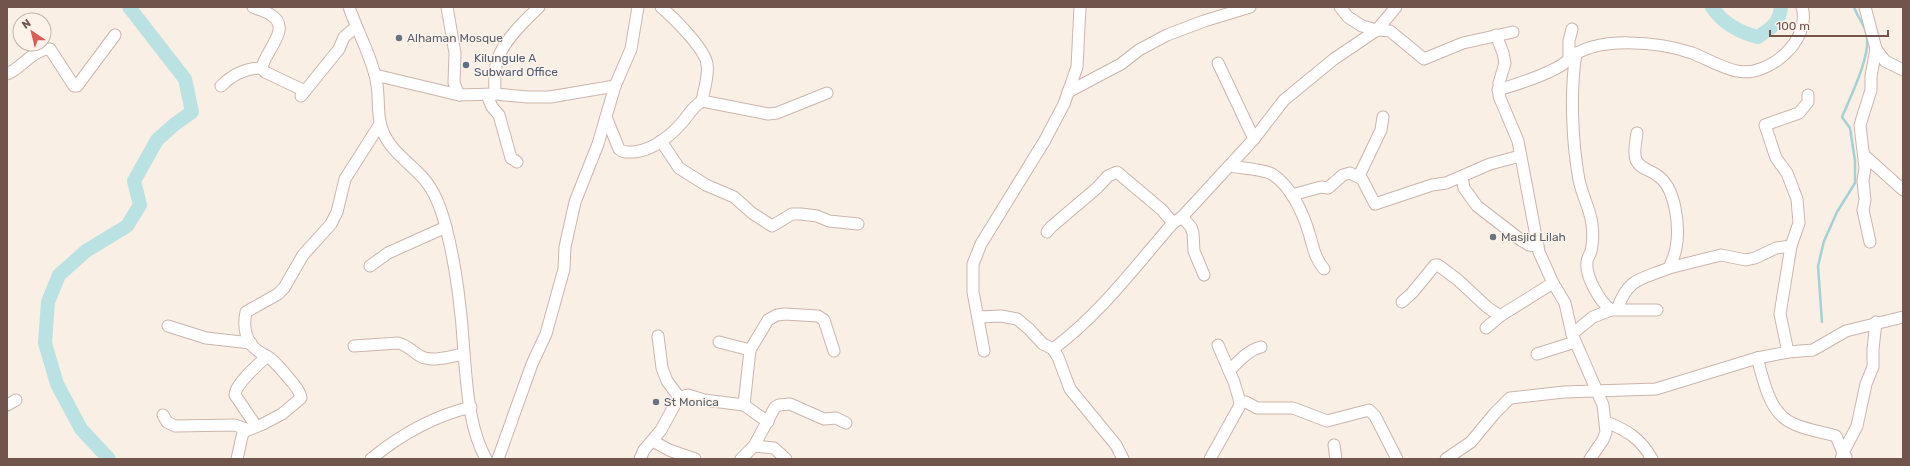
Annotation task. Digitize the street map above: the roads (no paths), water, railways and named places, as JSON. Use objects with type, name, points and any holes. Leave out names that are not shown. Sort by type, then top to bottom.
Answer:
[{"type":"street","points":[[254,7],[272,15],[277,21],[279,28],[276,41],[263,63],[262,68]]},
{"type":"street","points":[[349,7],[375,75],[378,90],[380,124],[387,140],[434,193],[446,227],[452,250],[465,374],[478,444],[486,459]]},
{"type":"street","points":[[447,7],[456,53],[454,83],[459,95]]},
{"type":"street","points":[[517,162],[511,158],[499,115],[492,107],[491,94],[498,57],[518,28],[539,7]]},
{"type":"street","points":[[498,459],[532,364],[546,334],[564,269],[566,247],[575,202],[598,144],[615,86],[631,49],[638,7]]},
{"type":"street","points":[[984,350],[972,292],[972,264],[981,244],[1045,140],[1068,92],[1077,67],[1080,35],[1080,7]]},
{"type":"street","points":[[1068,92],[1121,64],[1140,50],[1167,35],[1204,21],[1250,7]]},
{"type":"street","points":[[1340,7],[1348,17],[1362,26],[1377,30],[1390,31],[1424,59],[1463,43],[1513,32]]},
{"type":"street","points":[[1053,349],[1069,337],[1108,301],[1178,220],[1254,139],[1284,100],[1334,60],[1377,30],[1396,7]]},
{"type":"street","points":[[1498,90],[1524,82],[1564,66],[1572,56],[1603,44],[1655,46],[1690,53],[1736,71],[1747,72],[1777,60],[1791,50],[1800,35],[1804,14],[1802,7]]},
{"type":"street","points":[[1865,7],[1876,50],[1885,61],[1903,70]]},
{"type":"street","points":[[667,9],[705,56],[707,65],[702,101]]},
{"type":"street","points":[[221,86],[229,79],[242,72],[252,68],[262,68],[265,72],[303,93],[339,49],[344,37],[356,27]]},
{"type":"street","points":[[1572,29],[1569,41],[1572,56],[1575,140],[1579,180],[1592,224],[1591,252],[1587,262],[1587,270],[1599,297],[1605,306],[1614,310]]},
{"type":"street","points":[[7,74],[16,70],[20,64],[36,53],[50,49],[74,86],[77,86],[115,35]]},
{"type":"street","points":[[1496,35],[1505,63],[1498,90],[1499,96],[1518,141],[1538,246],[1553,283],[1565,303],[1574,338],[1598,390],[1603,405],[1606,432],[1603,440],[1590,459]]},
{"type":"street","points":[[1870,242],[1863,210],[1864,155],[1860,125],[1871,90],[1871,76],[1876,50]]},
{"type":"street","points":[[1218,63],[1254,139]]},
{"type":"street","points":[[375,75],[459,95],[491,94],[550,97],[615,86]]},
{"type":"street","points":[[606,117],[617,146],[622,152],[641,151],[661,141],[679,126],[693,106],[702,101],[768,114],[777,113],[827,93]]},
{"type":"street","points":[[1788,352],[1780,314],[1791,246],[1799,223],[1797,200],[1787,173],[1776,158],[1765,125],[1799,113],[1808,102],[1808,95]]},
{"type":"street","points":[[1359,176],[1381,130],[1383,117]]},
{"type":"street","points":[[237,459],[243,432],[282,414],[301,398],[299,390],[267,356],[257,351],[251,343],[246,333],[244,322],[246,312],[278,294],[284,288],[303,256],[331,224],[337,212],[345,179],[380,124]]},
{"type":"street","points":[[1637,133],[1635,153],[1637,161],[1642,167],[1659,176],[1668,188],[1676,209],[1676,247],[1669,268]]},
{"type":"street","points":[[661,141],[679,168],[706,185],[734,197],[752,213],[772,226],[792,214],[817,216],[829,221],[858,224]]},
{"type":"street","points":[[1864,155],[1903,190]]},
{"type":"street","points":[[1292,195],[1322,187],[1328,188],[1343,175],[1350,172],[1362,179],[1375,204],[1462,177],[1490,164],[1520,156]]},
{"type":"street","points":[[1230,166],[1271,174],[1292,195],[1306,225],[1315,254],[1324,270]]},
{"type":"street","points":[[1047,232],[1097,188],[1108,176],[1117,172],[1162,210],[1191,227],[1194,251],[1204,275]]},
{"type":"street","points":[[1462,177],[1464,188],[1477,206],[1521,240],[1529,245],[1538,246]]},
{"type":"street","points":[[370,266],[388,254],[446,227]]},
{"type":"street","points":[[1614,310],[1628,286],[1636,280],[1669,268],[1721,255],[1746,260],[1756,258],[1776,248],[1791,246]]},
{"type":"street","points":[[1402,302],[1412,293],[1435,265],[1438,265],[1462,283],[1486,307],[1500,316]]},
{"type":"street","points":[[1486,328],[1500,316],[1553,283]]},
{"type":"street","points":[[1537,354],[1574,338],[1593,317],[1614,310],[1657,310]]},
{"type":"street","points":[[744,405],[750,350],[768,320],[776,315],[785,314],[818,316],[824,320],[826,330],[834,350]]},
{"type":"street","points":[[978,317],[1002,316],[1016,319],[1029,328],[1043,344],[1053,349],[1058,357],[1070,389],[1116,445],[1123,459]]},
{"type":"street","points":[[1446,459],[1471,442],[1495,413],[1510,398],[1564,392],[1656,389],[1757,358],[1788,352],[1813,350],[1846,330],[1903,317]]},
{"type":"street","points":[[1844,457],[1857,426],[1866,384],[1873,367],[1876,322]]},
{"type":"street","points":[[168,326],[206,338],[251,343]]},
{"type":"street","points":[[658,336],[662,368],[667,381],[679,397]]},
{"type":"street","points":[[719,342],[750,350]]},
{"type":"street","points":[[354,346],[398,343],[404,344],[420,356],[428,358],[464,354]]},
{"type":"street","points":[[1210,459],[1239,407],[1240,402],[1218,346]]},
{"type":"street","points":[[1229,371],[1246,355],[1256,348],[1261,348]]},
{"type":"street","points":[[251,428],[235,392],[239,385],[267,356]]},
{"type":"street","points":[[1757,358],[1769,396],[1778,412],[1792,424],[1836,436],[1844,457]]},
{"type":"street","points":[[640,459],[644,450],[661,430],[679,397],[688,395],[704,400],[744,405],[768,422]]},
{"type":"street","points":[[1240,402],[1246,402],[1257,408],[1293,408],[1327,421],[1370,410],[1375,416],[1397,459]]},
{"type":"street","points":[[741,459],[754,446],[775,407],[779,405],[790,404],[824,419],[836,418],[846,424]]},
{"type":"street","points":[[371,459],[386,446],[413,430],[446,414],[471,407]]},
{"type":"street","points":[[162,415],[167,422],[175,426],[235,425],[251,428]]},
{"type":"street","points":[[1606,422],[1625,430],[1637,439],[1652,459]]},
{"type":"street","points":[[653,441],[669,450],[695,459]]},
{"type":"street","points":[[1334,445],[1336,459]]},
{"type":"street","points":[[754,446],[774,448],[786,459]]},
{"type":"waterway","points":[[109,459],[81,429],[57,384],[45,343],[48,302],[59,275],[86,251],[127,226],[140,205],[134,181],[157,140],[175,124],[192,112],[185,79],[129,7]]},
{"type":"waterway","points":[[1712,7],[1721,18],[1732,26],[1745,33],[1758,37],[1774,25],[1780,13],[1781,7]]},
{"type":"waterway","points":[[1822,322],[1818,266],[1824,241],[1837,212],[1855,183],[1855,161],[1850,128],[1842,117],[1864,63],[1867,41],[1865,29],[1854,7]]},
{"type":"place","name":"Alhaman Mosque","points":[[399,38]]},
{"type":"place","name":"Kilungule A Subward Office","points":[[466,65]]},
{"type":"place","name":"Masjid Lilah","points":[[1493,237]]},
{"type":"place","name":"St Monica","points":[[656,402]]}]
